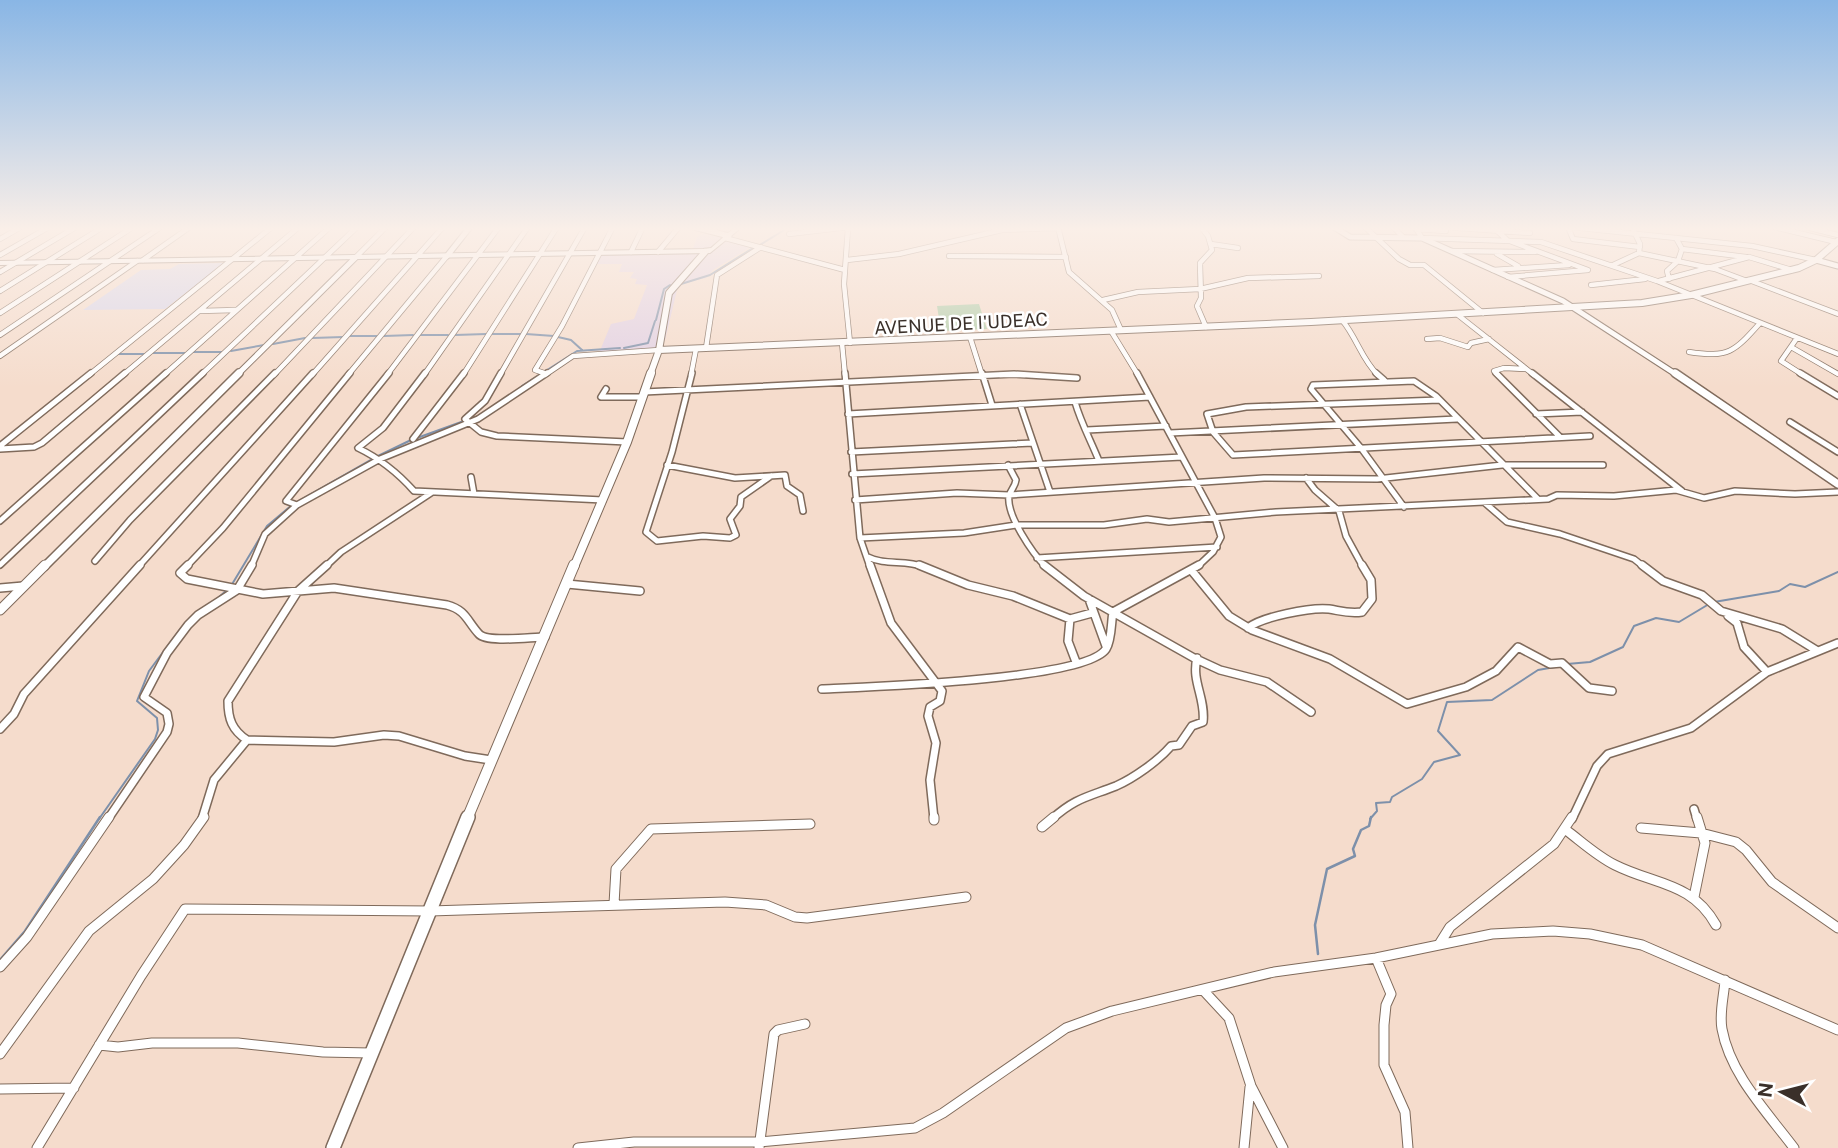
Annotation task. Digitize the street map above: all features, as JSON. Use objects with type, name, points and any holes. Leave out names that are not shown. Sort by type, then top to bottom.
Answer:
[{"type":"main road","points":[[333,1148],[491,760],[627,442],[659,350],[663,319],[672,288],[679,281]]},
{"type":"main road","name":"AVENUE DE I'UDEAC","points":[[659,350],[1206,327],[1642,303],[1691,295],[1748,281]]},
{"type":"street","points":[[0,291],[17,281]]},
{"type":"street","points":[[0,313],[50,281]]},
{"type":"street","points":[[0,335],[82,281]]},
{"type":"street","points":[[0,356],[110,281]]},
{"type":"street","points":[[0,447],[206,281]]},
{"type":"street","points":[[0,447],[38,446],[237,281]]},
{"type":"street","points":[[0,521],[270,281]]},
{"type":"street","points":[[0,565],[301,281]]},
{"type":"street","points":[[0,610],[332,281]]},
{"type":"street","points":[[95,561],[130,520],[201,452],[364,281]]},
{"type":"street","points":[[0,729],[11,718],[27,691],[97,611],[185,517],[394,281]]},
{"type":"street","points":[[427,281],[230,520],[180,573],[187,579],[263,594],[334,588],[447,605],[463,611],[480,636],[489,639],[545,638]]},
{"type":"street","points":[[294,505],[286,501],[368,400],[459,281]]},
{"type":"street","points":[[489,281],[383,428],[358,448],[380,459],[411,488],[431,493],[603,500]]},
{"type":"street","points":[[413,439],[441,405],[523,281]]},
{"type":"street","points":[[467,422],[485,401],[499,371],[553,281]]},
{"type":"street","points":[[541,373],[535,370],[586,281]]},
{"type":"street","points":[[706,348],[716,281]]},
{"type":"street","points":[[846,281],[850,343]]},
{"type":"street","points":[[1077,281],[1112,310],[1121,330]]},
{"type":"street","points":[[1200,281],[1201,298],[1196,306],[1206,327]]},
{"type":"street","points":[[1103,300],[1138,292],[1200,289],[1237,281]]},
{"type":"street","points":[[1443,281],[1483,313]]},
{"type":"street","points":[[1516,281],[1573,307],[1838,484]]},
{"type":"street","points":[[1591,285],[1627,281]]},
{"type":"street","points":[[1657,281],[1838,354]]},
{"type":"street","points":[[1748,281],[1838,314]]},
{"type":"street","points":[[200,311],[236,310]]},
{"type":"street","points":[[1458,314],[1686,493]]},
{"type":"street","points":[[1342,320],[1353,333],[1365,356],[1365,363],[1384,380]]},
{"type":"street","points":[[1689,352],[1718,356],[1731,354],[1760,323]]},
{"type":"street","points":[[822,689],[1003,678],[1100,654],[1107,648],[1114,612],[1131,599],[1192,571],[1204,563],[1217,547],[1221,537],[1215,518],[1111,331]]},
{"type":"street","points":[[970,337],[992,405]]},
{"type":"street","points":[[1427,339],[1440,338],[1468,347],[1471,342],[1489,339]]},
{"type":"street","points":[[1797,338],[1781,361],[1838,396]]},
{"type":"street","points":[[842,343],[860,538],[891,623],[942,691],[940,701],[930,707],[928,716],[936,743],[930,780],[934,820]]},
{"type":"street","points":[[1791,347],[1838,374]]},
{"type":"street","points":[[696,349],[689,390],[646,532],[657,541],[703,536],[730,538],[736,535],[730,519],[740,506],[741,497],[771,476]]},
{"type":"street","points":[[0,967],[27,937],[167,732],[169,717],[163,707],[144,697],[167,653],[198,615],[231,589],[253,564],[265,534],[273,524],[294,505],[380,459],[500,407],[541,373],[577,354],[659,350]]},
{"type":"street","points":[[1527,369],[1504,368],[1494,371],[1562,438]]},
{"type":"street","points":[[606,389],[601,397],[981,375],[1077,378]]},
{"type":"street","points":[[1404,507],[1361,448],[1311,389],[1313,385],[1384,380],[1413,381],[1439,400],[1538,499]]},
{"type":"street","points":[[848,414],[1150,397]]},
{"type":"street","points":[[1439,400],[1234,408],[1208,413],[1213,432],[1233,455],[1590,436]]},
{"type":"street","points":[[1075,402],[1082,425],[1087,430],[1099,461]]},
{"type":"street","points":[[1020,404],[1050,492]]},
{"type":"street","points":[[1536,414],[1584,412]]},
{"type":"street","points":[[1170,433],[1457,419]]},
{"type":"street","points":[[467,422],[481,432],[497,436],[627,442]]},
{"type":"street","points":[[1790,422],[1838,453]]},
{"type":"street","points":[[1087,430],[1166,426]]},
{"type":"street","points":[[851,452],[1032,443]]},
{"type":"street","points":[[852,474],[1182,457]]},
{"type":"street","points":[[667,464],[722,477],[785,475],[787,485],[800,495],[803,511]]},
{"type":"street","points":[[1008,465],[1017,481],[1016,488],[1009,495]]},
{"type":"street","points":[[855,500],[957,493],[1009,495],[1264,478],[1383,477],[1502,465],[1603,465]]},
{"type":"street","points":[[471,477],[474,494]]},
{"type":"street","points":[[1248,628],[1258,620],[1326,609],[1346,614],[1362,612],[1372,599],[1371,580],[1346,536],[1339,511],[1315,490],[1306,478]]},
{"type":"street","points":[[860,538],[964,533],[1016,525],[1104,525],[1147,519],[1169,522],[1276,512],[1485,503],[1558,495],[1614,496],[1676,490],[1704,498],[1735,491],[1795,494],[1838,492]]},
{"type":"street","points":[[431,493],[341,552],[299,591],[241,677],[228,701],[228,718],[238,734],[247,740],[334,742],[384,735],[399,736],[454,753],[491,760]]},
{"type":"street","points":[[1009,495],[1016,525],[1037,558],[1088,599],[1219,670],[1254,676],[1278,688],[1311,712]]},
{"type":"street","points":[[1485,503],[1507,522],[1560,534],[1634,559],[1663,580],[1702,595],[1737,623],[1744,648],[1767,672]]},
{"type":"street","points":[[1037,558],[1217,547]]},
{"type":"street","points":[[868,557],[881,563],[912,562],[968,585],[1013,596],[1070,619],[1092,613]]},
{"type":"street","points":[[1192,571],[1219,607],[1248,628],[1330,659],[1407,704],[1466,687],[1496,671],[1518,647],[1550,664],[1564,665],[1589,688],[1612,691]]},
{"type":"street","points":[[567,584],[640,591]]},
{"type":"street","points":[[0,588],[25,585]]},
{"type":"street","points":[[1088,599],[1107,648]]},
{"type":"street","points":[[1721,611],[1782,629],[1816,650]]},
{"type":"street","points":[[1070,619],[1067,633],[1076,662]]},
{"type":"street","points":[[1440,943],[1450,927],[1554,844],[1566,830],[1597,766],[1608,754],[1691,728],[1767,672],[1838,643]]},
{"type":"street","points":[[1042,827],[1076,800],[1118,785],[1164,754],[1171,746],[1180,745],[1192,726],[1203,722],[1205,715],[1193,673],[1197,658]]},
{"type":"street","points":[[0,1054],[89,931],[153,879],[184,845],[205,816],[214,780],[247,740]]},
{"type":"street","points":[[1694,809],[1705,843],[1694,897]]},
{"type":"street","points":[[614,904],[616,869],[651,829],[810,824]]},
{"type":"street","points":[[1641,828],[1657,831],[1700,831],[1738,843],[1770,881],[1808,910],[1838,928]]},
{"type":"street","points":[[1566,830],[1615,865],[1678,886],[1712,915],[1716,925]]},
{"type":"street","points":[[37,1148],[185,909],[430,911],[743,902],[766,905],[795,917],[807,918],[966,897]]},
{"type":"street","points":[[578,1148],[634,1142],[759,1145],[915,1128],[943,1113],[1066,1028],[1112,1011],[1274,972],[1376,958],[1492,934],[1553,931],[1590,933],[1642,945],[1838,1030]]},
{"type":"street","points":[[1376,958],[1391,994],[1386,1005],[1384,1025],[1384,1065],[1405,1112],[1408,1148]]},
{"type":"street","points":[[1725,979],[1721,1025],[1726,1049],[1761,1104],[1794,1148]]},
{"type":"street","points":[[1203,990],[1229,1018],[1251,1086],[1283,1148]]},
{"type":"street","points":[[759,1145],[774,1034],[778,1030],[805,1024]]},
{"type":"street","points":[[99,1045],[238,1043],[323,1052],[372,1053]]},
{"type":"street","points":[[1244,1148],[1251,1086]]},
{"type":"street","points":[[0,1089],[74,1088]]},
{"type":"shaded area","points":[[126,281],[201,281],[165,309],[83,310]]},
{"type":"shaded area","points":[[636,281],[694,281],[683,283],[677,290],[665,340],[653,350],[599,353],[611,324],[634,319],[647,285],[635,284]]},
{"type":"green space","points":[[979,304],[987,329],[941,331],[937,306]]},
{"type":"waterway","points":[[681,284],[692,281]]},
{"type":"waterway","points":[[656,320],[664,289],[670,285]]},
{"type":"waterway","points":[[624,348],[648,343],[655,321]]},
{"type":"waterway","points":[[455,335],[486,334]]},
{"type":"waterway","points":[[492,334],[521,334]]},
{"type":"waterway","points":[[526,334],[554,336]]},
{"type":"waterway","points":[[384,336],[413,335]]},
{"type":"waterway","points":[[420,335],[448,335]]},
{"type":"waterway","points":[[350,336],[377,336]]},
{"type":"waterway","points":[[312,338],[343,337]]},
{"type":"waterway","points":[[558,337],[571,340],[582,350]]},
{"type":"waterway","points":[[273,344],[305,338]]},
{"type":"waterway","points":[[231,351],[264,345]]},
{"type":"waterway","points":[[522,386],[577,351],[620,348]]},
{"type":"waterway","points":[[193,352],[222,352]]},
{"type":"waterway","points":[[152,353],[185,353]]},
{"type":"waterway","points":[[117,354],[144,354]]},
{"type":"waterway","points":[[417,438],[464,421]]},
{"type":"waterway","points":[[378,456],[411,440]]},
{"type":"waterway","points":[[297,502],[374,458]]},
{"type":"waterway","points":[[231,586],[267,526],[292,505]]},
{"type":"waterway","points":[[1714,602],[1779,591],[1790,584],[1805,587],[1838,572]]},
{"type":"waterway","points":[[218,598],[227,590]]},
{"type":"waterway","points":[[1567,664],[1590,662],[1623,647],[1634,626],[1656,618],[1679,622],[1709,604]]},
{"type":"waterway","points":[[99,819],[155,739],[158,730],[157,718],[137,701],[149,671],[181,628]]},
{"type":"waterway","points":[[1371,818],[1377,811],[1376,803],[1390,802],[1392,797],[1422,779],[1434,762],[1460,755],[1438,731],[1447,702],[1492,700],[1538,670],[1555,667]]},
{"type":"waterway","points":[[0,960],[25,931],[100,817]]},
{"type":"waterway","points":[[1318,954],[1315,925],[1327,869],[1355,856],[1353,849],[1361,830],[1369,826],[1371,818]]}]
